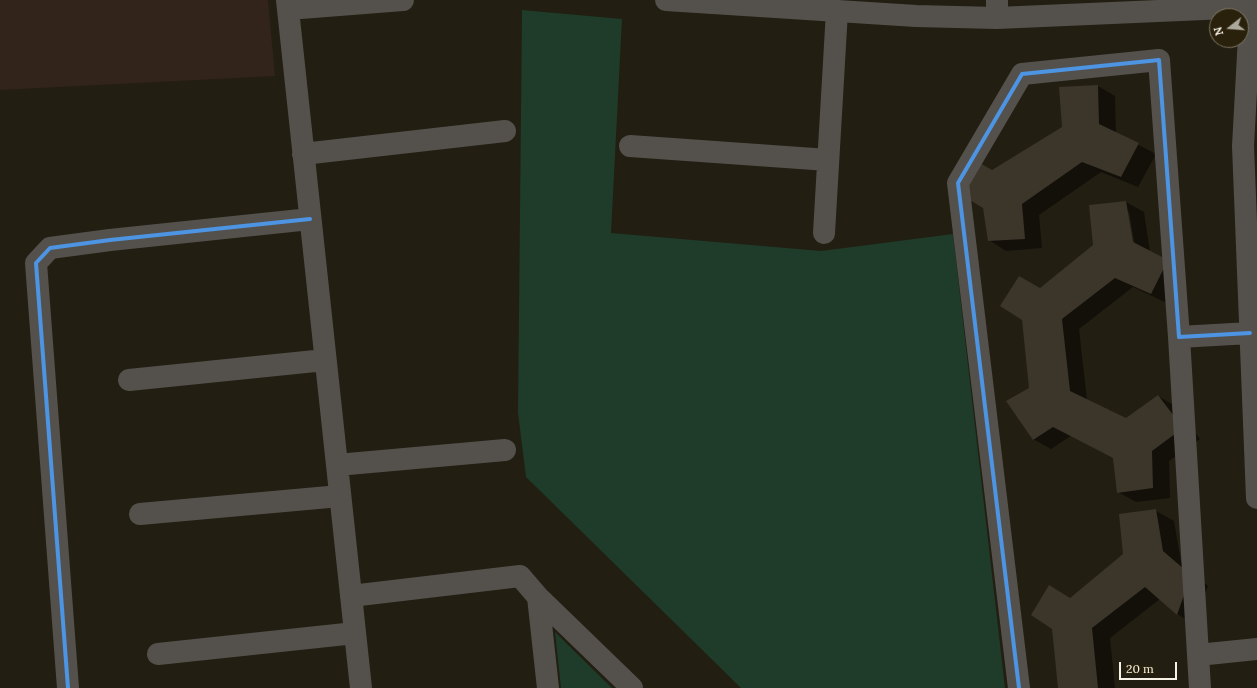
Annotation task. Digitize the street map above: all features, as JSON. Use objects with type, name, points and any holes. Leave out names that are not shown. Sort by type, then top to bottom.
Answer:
[{"type":"street","points":[[362,688],[287,4],[403,0]]},
{"type":"street","points":[[666,0],[837,11],[939,8],[1252,16],[1243,146],[1257,498]]},
{"type":"street","points":[[824,233],[837,11]]},
{"type":"street","points":[[1019,688],[958,183],[1022,74],[1159,60],[1179,338],[1200,688]]},
{"type":"street","points":[[303,154],[505,131]]},
{"type":"street","points":[[630,146],[828,160]]},
{"type":"street","points":[[68,688],[36,263],[50,248],[110,240],[310,219]]},
{"type":"street","points":[[1179,338],[1250,334]]},
{"type":"street","points":[[129,380],[325,360]]},
{"type":"street","points":[[337,465],[505,450]]},
{"type":"street","points":[[140,514],[340,496]]},
{"type":"street","points":[[351,596],[520,576],[538,597],[632,688]]},
{"type":"street","points":[[538,597],[548,688]]},
{"type":"street","points":[[158,654],[355,632]]},
{"type":"street","points":[[1198,655],[1257,650]]},
{"type":"shaded area","points":[[0,0],[268,0],[275,76],[0,90]]},
{"type":"green space","points":[[522,10],[622,19],[611,233],[821,251],[953,234],[1005,688],[741,688],[526,477],[518,413]]},
{"type":"green space","points":[[555,632],[612,688],[561,688]]},
{"type":"building","points":[[1098,85],[1099,124],[1139,143],[1121,177],[1082,162],[1022,204],[1025,239],[988,241],[983,208],[963,196],[980,163],[992,170],[1062,127],[1059,87]]},
{"type":"building","points":[[1126,201],[1133,242],[1168,260],[1151,294],[1115,278],[1062,319],[1070,391],[1126,418],[1158,395],[1183,428],[1152,451],[1153,488],[1117,493],[1113,458],[1053,427],[1033,440],[1006,401],[1029,388],[1022,320],[1000,306],[1019,276],[1040,288],[1093,245],[1089,205]]},
{"type":"building","points":[[1156,509],[1163,551],[1191,575],[1177,615],[1145,587],[1092,628],[1098,688],[1058,688],[1052,629],[1031,615],[1049,585],[1070,598],[1123,554],[1119,514]]},
{"type":"cycle path","points":[[1019,688],[958,183],[1022,74],[1159,60],[1179,337],[1250,333]]},
{"type":"cycle path","points":[[68,688],[36,263],[50,248],[110,240],[310,219]]}]
